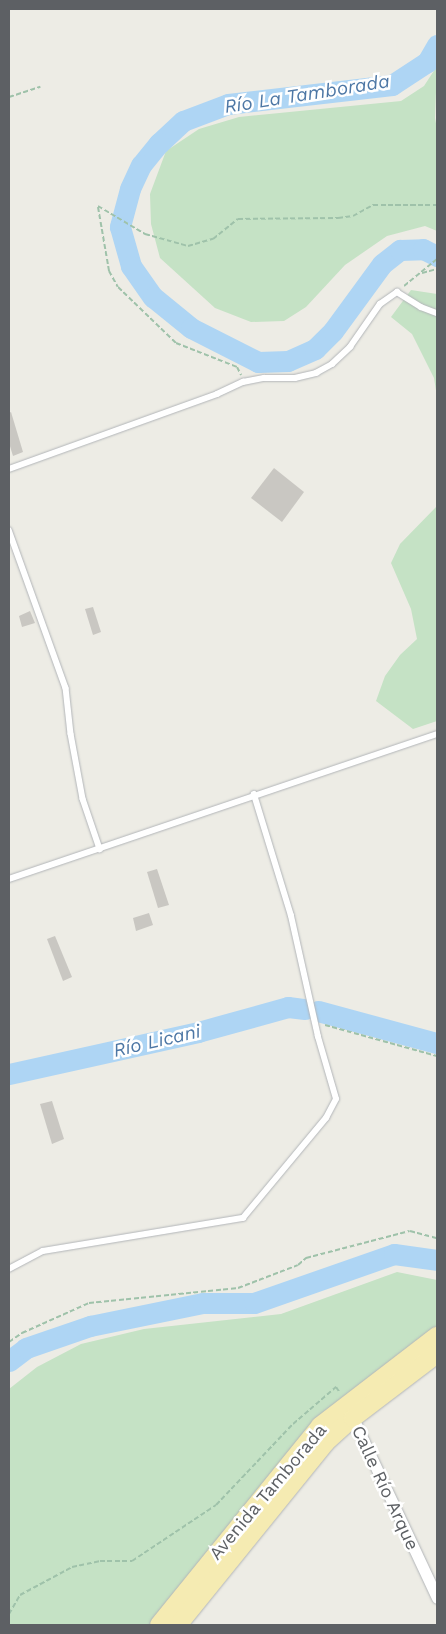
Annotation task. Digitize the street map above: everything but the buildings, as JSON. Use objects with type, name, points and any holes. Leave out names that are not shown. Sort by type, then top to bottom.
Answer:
[{"type":"main road","name":"Avenida Tamborada","points":[[178,1625],[350,1411],[437,1336]]},
{"type":"main road","name":"Avenida Tamborada","points":[[159,1625],[296,1453],[320,1426],[350,1411],[437,1354]]},
{"type":"street","name":"Calle Río Arque","points":[[350,1411],[437,1598]]},
{"type":"lane","points":[[9,468],[217,394],[243,382],[264,378],[295,378],[316,373],[332,364],[350,347],[380,304],[397,292],[421,307],[437,313]]},
{"type":"lane","points":[[9,530],[66,688],[71,734],[83,800],[100,849]]},
{"type":"lane","points":[[9,879],[437,734]]},
{"type":"lane","points":[[9,1270],[42,1252],[243,1218],[326,1118],[336,1099],[315,1022],[291,916],[254,795]]},
{"type":"path","points":[[9,97],[40,87]]},
{"type":"path","points":[[243,382],[238,367],[176,343],[118,287],[109,271],[98,206],[145,234],[188,246],[213,239],[238,219],[338,218],[353,216],[373,205],[437,205]]},
{"type":"path","points":[[397,292],[437,259]]},
{"type":"path","points":[[420,273],[437,269]]},
{"type":"path","points":[[315,1022],[437,1056]]},
{"type":"path","points":[[9,1342],[22,1333],[88,1303],[238,1288],[298,1265],[306,1258],[400,1233],[410,1231],[437,1238]]},
{"type":"path","points":[[9,1614],[20,1595],[72,1567],[100,1561],[132,1561],[216,1505],[293,1424],[336,1387],[350,1411]]},
{"type":"green space","points":[[437,66],[435,118],[437,129],[437,231],[425,226],[387,236],[345,265],[306,307],[284,321],[251,322],[215,308],[160,258],[151,224],[150,194],[166,151],[199,129],[239,117],[401,101],[424,86]]},
{"type":"green space","points":[[411,290],[437,294],[437,397],[434,378],[412,334],[391,317]]},
{"type":"green space","points":[[437,506],[437,721],[413,729],[376,701],[385,676],[400,655],[417,639],[411,609],[391,563],[400,544]]},
{"type":"green space","points":[[397,1272],[437,1280],[437,1329],[152,1625],[9,1625],[9,1389],[37,1367],[81,1344],[144,1329],[281,1314]]},
{"type":"waterway","name":"Río La Tamborada","points":[[437,45],[427,62],[392,85],[228,104],[183,121],[159,143],[141,165],[130,189],[120,227],[131,266],[153,297],[191,328],[258,362],[288,361],[315,349],[333,331],[382,264],[400,250],[423,249],[437,256]]},
{"type":"waterway","name":"Río Licani","points":[[9,1074],[198,1032],[288,1007],[305,1009]]},
{"type":"waterway","name":"Río Licani","points":[[318,1011],[437,1043]]},
{"type":"waterway","name":"Río La Tamborada","points":[[9,1361],[26,1348],[90,1326],[203,1303],[254,1303],[394,1254],[437,1260]]}]
